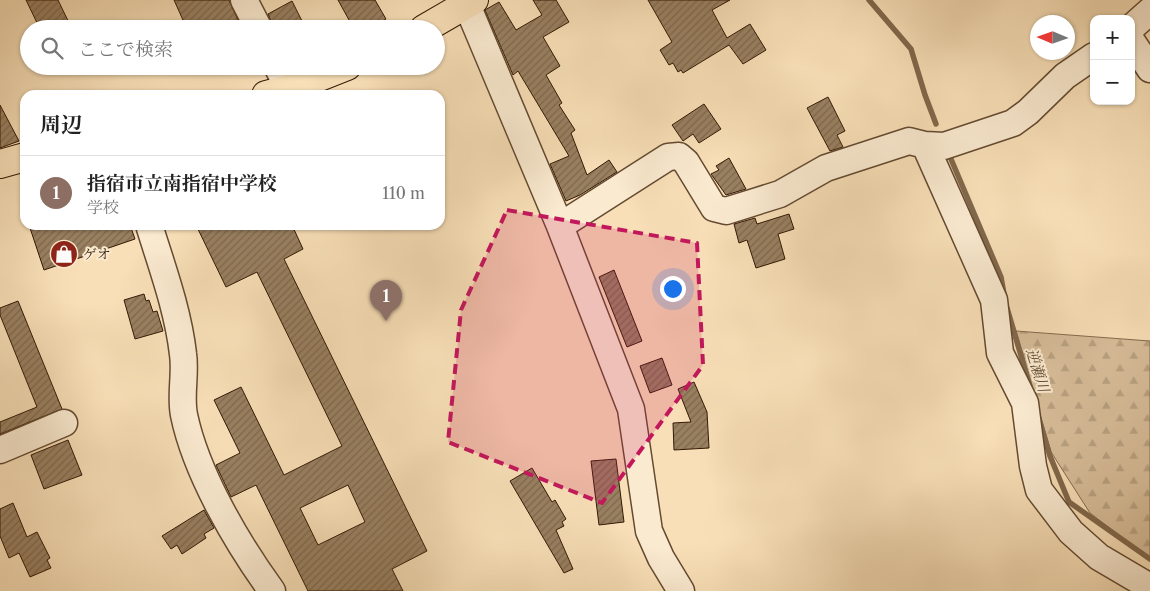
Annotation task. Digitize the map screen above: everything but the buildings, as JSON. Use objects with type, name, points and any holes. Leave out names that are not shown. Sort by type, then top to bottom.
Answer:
[{"type":"highway","points":[[439,20],[470,2]]},
{"type":"highway","points":[[277,83],[310,75]]},
{"type":"highway","points":[[0,164],[20,158]]},
{"type":"street","points":[[244,0],[254,20]]},
{"type":"street","points":[[470,2],[632,409],[650,530],[661,558],[681,591]]},
{"type":"street","points":[[1135,25],[1150,12]]},
{"type":"street","points":[[1135,46],[1150,70]]},
{"type":"street","points":[[560,226],[668,157],[679,156],[686,162],[714,208],[726,211],[780,194],[826,168],[852,158],[909,141],[926,145],[944,146],[1013,123],[1028,112],[1065,76],[1090,59]]},
{"type":"street","points":[[926,145],[994,300],[1000,353],[1025,403],[1033,466],[1039,490],[1071,532],[1099,557],[1150,588]]},
{"type":"street","points":[[150,230],[180,331],[184,356],[184,409],[187,423],[212,491],[248,558],[272,591]]},
{"type":"street","points":[[0,450],[64,423]]},
{"type":"highlighted area","points":[[507,210],[697,243],[703,365],[602,503],[448,442],[461,310]]},
{"type":"green space","points":[[1016,331],[1150,341],[1150,559],[1090,513],[1051,452]]},
{"type":"waterway","name":"逆瀬川","points":[[869,0],[911,49],[936,124]]},
{"type":"waterway","name":"逆瀬川","points":[[948,152],[1001,277],[1004,294]]},
{"type":"waterway","name":"逆瀬川","points":[[1007,308],[1030,386]]},
{"type":"waterway","name":"逆瀬川","points":[[1039,419],[1050,456],[1069,502],[1150,559]]},
{"type":"place","name":"ゲオ","points":[[64,254]]},
{"type":"place","name":"指宿市立南指宿中学校","points":[[386,321]]}]
